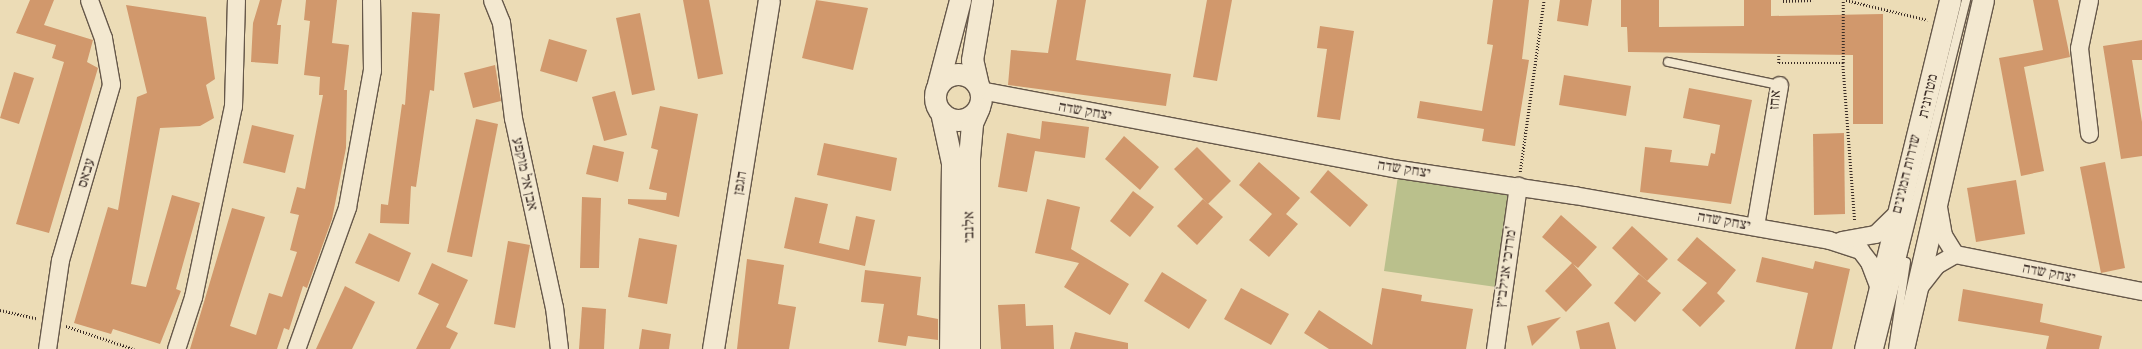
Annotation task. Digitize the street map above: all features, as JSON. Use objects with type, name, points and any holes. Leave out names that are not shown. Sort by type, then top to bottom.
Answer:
[{"type":"street","name":"עבאס","points":[[47,349],[60,260],[111,84],[103,38],[89,0]]},
{"type":"street","points":[[176,349],[193,296],[233,106],[236,0]]},
{"type":"street","points":[[296,349],[347,207],[372,70],[371,0]]},
{"type":"street","name":"אבן אל מוקפע","points":[[492,0],[500,22],[513,118],[554,307],[559,349]]},
{"type":"street","name":"אלנבי","points":[[951,346],[952,164],[941,112],[934,98],[960,0]]},
{"type":"street","points":[[941,112],[962,120],[973,115],[979,94],[972,60],[982,0]]},
{"type":"street","name":"שדרות המגינים","points":[[1865,349],[1950,0]]},
{"type":"street","points":[[1903,349],[1983,0]]},
{"type":"street","points":[[2089,0],[2079,48],[2089,133]]},
{"type":"street","name":"הגפן","points":[[713,349],[764,44],[768,4]]},
{"type":"street","points":[[938,84],[957,73],[970,77],[979,94]]},
{"type":"street","name":"אחז","points":[[1755,226],[1779,85]]},
{"type":"street","name":"אלנבי","points":[[969,349],[970,158],[972,123],[979,94]]},
{"type":"street","name":"יצחק שדה","points":[[979,94],[1398,169],[1518,186],[1829,240],[1860,250],[1869,262],[1879,288]]},
{"type":"street","name":"מרדכי אנילביץ'","points":[[1495,349],[1518,186]]},
{"type":"street","points":[[1916,290],[1936,265],[1955,254],[1943,235],[1937,201]]},
{"type":"street","name":"יצחק שדה","points":[[1829,240],[1860,239],[1875,234],[1897,213]]},
{"type":"street","name":"יצחק שדה","points":[[1955,254],[2142,291]]},
{"type":"lane","name":"מטרונית","points":[[1879,349],[1907,245],[1966,0]]},
{"type":"lane","name":"אחז","points":[[1668,62],[1779,85]]},
{"type":"lane","name":"מטרונית","points":[[1893,349],[1907,245]]},
{"type":"path","points":[[1518,186],[1544,0]]},
{"type":"path","points":[[1783,1],[1813,0]]},
{"type":"path","points":[[1843,0],[1843,63],[1854,219],[1860,239]]},
{"type":"path","points":[[1846,0],[1935,21]]},
{"type":"path","points":[[1779,56],[1779,63],[1843,63]]},
{"type":"path","points":[[0,310],[52,322],[134,349]]},
{"type":"green space","points":[[1399,169],[1518,186],[1503,288],[1384,271]]},
{"type":"building","points":[[30,0],[54,0],[44,25],[93,40],[87,62],[98,68],[49,233],[16,224],[64,62],[52,58],[56,45],[16,33]]},
{"type":"building","points":[[260,0],[282,0],[277,25],[281,25],[278,64],[251,62],[253,23]]},
{"type":"building","points":[[306,0],[337,0],[332,43],[349,45],[344,90],[347,90],[346,148],[332,219],[307,288],[303,286],[289,330],[284,328],[277,349],[190,349],[232,208],[265,217],[230,326],[256,335],[269,293],[282,297],[297,252],[290,250],[299,215],[290,213],[297,187],[305,189],[323,95],[319,95],[320,77],[304,75],[310,21],[304,20]]},
{"type":"building","points":[[683,0],[709,0],[723,74],[698,79]]},
{"type":"building","points":[[816,0],[868,8],[853,70],[802,58]]},
{"type":"building","points":[[1057,0],[1086,0],[1076,60],[1171,74],[1166,106],[1008,85],[1011,50],[1048,53]]},
{"type":"building","points":[[1207,0],[1232,0],[1217,81],[1193,77]]},
{"type":"building","points":[[1493,0],[1529,0],[1522,59],[1529,60],[1515,146],[1482,141],[1484,129],[1417,118],[1420,101],[1482,111],[1493,45],[1487,44]]},
{"type":"building","points":[[1560,0],[1592,0],[1588,26],[1557,21]]},
{"type":"building","points":[[1621,0],[1659,0],[1659,27],[1744,26],[1744,0],[1771,0],[1771,16],[1883,14],[1883,124],[1853,124],[1853,55],[1628,52],[1627,27],[1621,27]]},
{"type":"building","points":[[2033,0],[2058,0],[2070,57],[2024,67],[2044,171],[2021,176],[1999,58],[2043,50]]},
{"type":"building","points":[[126,5],[206,17],[215,79],[206,85],[214,118],[200,126],[160,128],[131,284],[146,287],[172,195],[200,203],[176,289],[181,291],[160,344],[113,329],[111,334],[74,323],[108,207],[118,210],[137,97],[147,93]]},
{"type":"building","points":[[412,12],[440,14],[434,91],[430,90],[416,187],[411,186],[409,224],[380,223],[381,204],[388,205],[402,104],[405,105]]},
{"type":"building","points":[[640,13],[655,90],[632,95],[616,18]]},
{"type":"building","points":[[1320,26],[1354,31],[1340,120],[1317,117],[1327,49],[1317,48]]},
{"type":"building","points":[[549,39],[587,50],[577,82],[540,71]]},
{"type":"building","points":[[2142,40],[2142,60],[2132,60],[2142,122],[2142,156],[2121,159],[2103,46]]},
{"type":"building","points":[[495,65],[501,101],[473,108],[464,73]]},
{"type":"building","points":[[14,72],[34,78],[19,124],[0,118]]},
{"type":"building","points":[[1564,75],[1631,86],[1626,116],[1559,105]]},
{"type":"building","points":[[1689,88],[1752,100],[1731,204],[1640,192],[1645,147],[1672,150],[1670,162],[1708,166],[1711,153],[1715,154],[1720,125],[1683,118]]},
{"type":"building","points":[[615,91],[627,135],[604,141],[592,97]]},
{"type":"building","points":[[660,106],[698,114],[679,217],[628,204],[628,199],[666,200],[667,193],[649,189],[658,150],[651,148]]},
{"type":"building","points":[[476,119],[498,124],[472,257],[447,252]]},
{"type":"building","points":[[1042,121],[1089,127],[1085,158],[1035,151],[1027,192],[998,187],[1007,133],[1040,139]]},
{"type":"building","points":[[252,125],[294,135],[285,173],[243,163]]},
{"type":"building","points":[[1844,133],[1845,214],[1814,215],[1813,134]]},
{"type":"building","points":[[1124,136],[1159,167],[1140,190],[1105,159]]},
{"type":"building","points":[[824,143],[897,158],[891,191],[817,175]]},
{"type":"building","points":[[593,145],[624,152],[618,182],[586,174]]},
{"type":"building","points":[[1197,147],[1231,181],[1208,204],[1174,169]]},
{"type":"building","points":[[1259,162],[1300,198],[1286,214],[1298,224],[1269,257],[1249,240],[1272,214],[1239,185]]},
{"type":"building","points":[[2105,162],[2125,268],[2101,273],[2080,167]]},
{"type":"building","points":[[1328,170],[1368,205],[1350,227],[1310,192]]},
{"type":"building","points":[[2016,180],[2025,234],[1976,242],[1967,188]]},
{"type":"building","points":[[1133,191],[1154,207],[1130,237],[1110,221]]},
{"type":"building","points":[[582,197],[601,198],[599,268],[580,268]]},
{"type":"building","points":[[795,197],[828,204],[819,243],[849,250],[856,216],[875,220],[865,266],[784,248]]},
{"type":"building","points":[[1047,199],[1080,207],[1071,249],[1129,284],[1110,315],[1064,287],[1079,263],[1035,253]]},
{"type":"building","points":[[1203,199],[1223,217],[1197,245],[1177,226]]},
{"type":"building","points":[[1561,215],[1597,247],[1578,268],[1573,264],[1592,285],[1566,312],[1545,291],[1572,263],[1542,237]]},
{"type":"building","points":[[1632,226],[1668,259],[1647,281],[1612,248]]},
{"type":"building","points":[[369,233],[411,253],[399,282],[355,263]]},
{"type":"building","points":[[1697,237],[1736,270],[1717,293],[1725,301],[1700,327],[1682,310],[1707,283],[1677,260]]},
{"type":"building","points":[[639,238],[677,245],[667,304],[628,297]]},
{"type":"building","points":[[508,241],[530,245],[515,328],[494,324]]},
{"type":"building","points":[[1762,257],[1813,269],[1815,261],[1850,269],[1832,349],[1795,349],[1808,293],[1756,282]]},
{"type":"building","points":[[747,259],[784,265],[778,304],[796,307],[789,349],[737,349]]},
{"type":"building","points":[[432,263],[468,280],[446,327],[458,333],[450,349],[416,349],[439,304],[418,294]]},
{"type":"building","points":[[865,270],[921,277],[917,315],[938,319],[938,340],[908,336],[906,346],[878,342],[884,304],[861,302]]},
{"type":"building","points":[[1162,272],[1207,300],[1189,329],[1144,301]]},
{"type":"building","points":[[1639,274],[1661,293],[1635,322],[1614,303]]},
{"type":"building","points":[[345,286],[375,302],[352,349],[316,349]]},
{"type":"building","points":[[1241,288],[1289,314],[1271,345],[1224,319]]},
{"type":"building","points":[[1382,288],[1422,295],[1421,301],[1473,309],[1466,349],[1329,349],[1304,333],[1319,310],[1372,345]]},
{"type":"building","points":[[1963,289],[2043,304],[2040,322],[2102,336],[2099,349],[2046,349],[2049,336],[1958,321]]},
{"type":"building","points":[[1025,304],[1026,326],[1053,325],[1054,349],[1001,349],[998,305]]},
{"type":"building","points":[[582,307],[606,309],[604,349],[579,349]]},
{"type":"building","points":[[1561,317],[1532,346],[1527,326]]},
{"type":"building","points":[[1609,322],[1616,349],[1580,349],[1576,331]]},
{"type":"building","points":[[642,329],[671,334],[669,349],[639,349]]},
{"type":"building","points":[[1075,332],[1128,343],[1128,349],[1070,349]]}]
